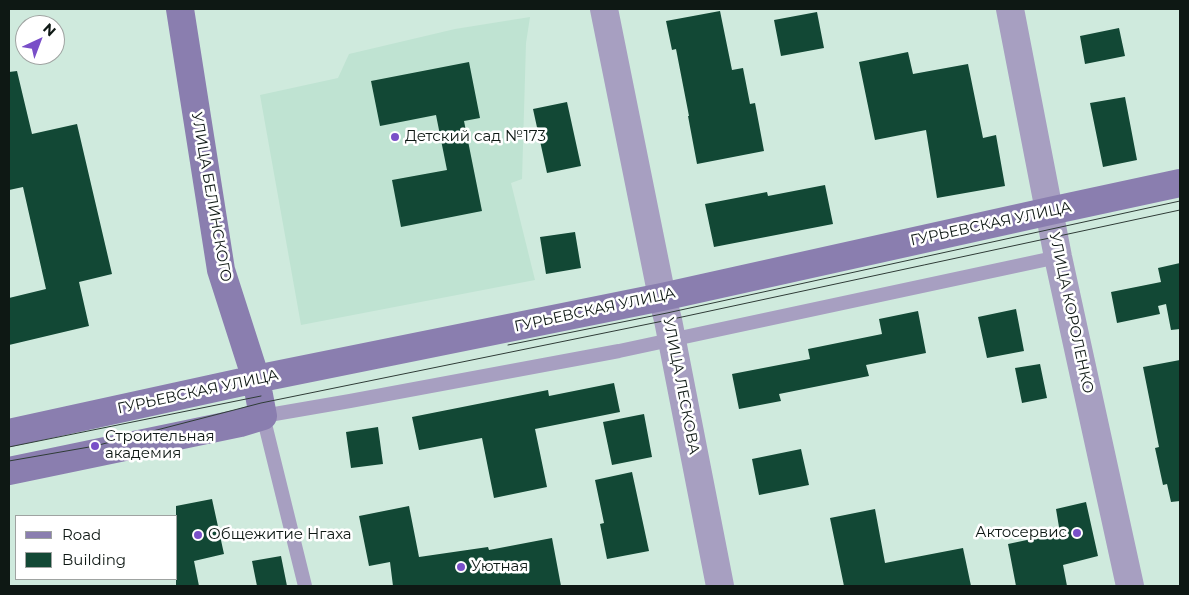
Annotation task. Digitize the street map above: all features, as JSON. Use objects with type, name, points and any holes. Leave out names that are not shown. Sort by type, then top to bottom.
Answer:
[{"type":"street","name":"УЛИЦА БЕЛИНСКОГО","points":[[180,9],[222,270],[256,379],[263,416]]},
{"type":"street","name":"УЛИЦА ЛЕСКОВА","points":[[604,9],[720,586]]},
{"type":"street","name":"УЛИЦА КОРОЛЕНКО","points":[[1010,9],[1058,256],[1130,586]]},
{"type":"street","name":"ГУРЬЕВСКАЯ УЛИЦА","points":[[9,432],[256,379],[662,297],[1180,183]]},
{"type":"street","points":[[9,471],[240,423],[263,416]]},
{"type":"lane","points":[[263,416],[672,340],[1058,256]]},
{"type":"lane","name":"УЛИЦА БЕЛИНСКОГО","points":[[263,416],[305,586]]},
{"type":"shaded area","name":"Детский сад №173","points":[[530,17],[526,43],[522,179],[511,183],[535,280],[301,325],[260,95],[338,78],[349,54],[455,29]]},
{"type":"building","points":[[720,11],[732,70],[743,68],[750,104],[755,103],[764,151],[697,164],[676,49],[672,50],[666,21]]},
{"type":"building","points":[[817,12],[824,48],[781,56],[774,20]]},
{"type":"building","points":[[1119,28],[1125,56],[1085,64],[1080,36]]},
{"type":"building","points":[[908,52],[913,74],[968,64],[983,138],[996,135],[1005,186],[937,198],[926,130],[875,140],[859,62]]},
{"type":"building","points":[[469,62],[480,118],[464,121],[482,211],[401,227],[392,180],[447,170],[436,115],[380,126],[371,81]]},
{"type":"building","points":[[17,71],[32,134],[77,124],[112,274],[79,282],[89,326],[9,345],[9,298],[46,289],[23,187],[9,190],[9,72]]},
{"type":"building","points":[[1125,97],[1137,160],[1103,167],[1090,103]]},
{"type":"building","points":[[567,102],[581,166],[547,173],[533,109]]},
{"type":"building","points":[[825,185],[833,224],[714,247],[705,204],[767,192],[768,196]]},
{"type":"building","points":[[575,232],[581,268],[546,274],[540,237]]},
{"type":"building","points":[[1180,263],[1180,329],[1171,330],[1166,304],[1158,306],[1160,314],[1117,323],[1111,292],[1161,282],[1158,268]]},
{"type":"building","points":[[1016,309],[1024,351],[987,358],[978,317]]},
{"type":"building","points":[[918,311],[926,353],[866,365],[869,376],[779,394],[781,401],[739,409],[732,374],[810,359],[808,349],[882,334],[879,319]]},
{"type":"building","points":[[1180,360],[1180,501],[1171,502],[1167,484],[1163,485],[1155,448],[1159,447],[1143,367]]},
{"type":"building","points":[[1040,364],[1047,398],[1022,403],[1015,368]]},
{"type":"building","points":[[614,383],[620,412],[535,429],[547,487],[494,498],[482,438],[419,450],[412,417],[548,390],[549,396]]},
{"type":"building","points":[[644,414],[652,457],[612,465],[603,422]]},
{"type":"building","points":[[378,427],[383,464],[351,468],[346,432]]},
{"type":"building","points":[[801,449],[809,485],[759,495],[752,459]]},
{"type":"building","points":[[632,472],[649,551],[607,559],[600,524],[604,523],[595,480]]},
{"type":"building","name":"Общежитие Нгаха","points":[[212,499],[224,554],[194,561],[199,586],[176,586],[176,580],[178,580],[178,515],[176,515],[176,506]]},
{"type":"building","points":[[1086,502],[1098,556],[1063,565],[1067,586],[1016,586],[1008,544],[1060,533],[1056,509]]},
{"type":"building","points":[[409,506],[419,557],[488,547],[489,550],[552,538],[561,586],[393,586],[390,562],[369,566],[359,516]]},
{"type":"building","points":[[875,509],[885,563],[963,548],[971,586],[844,586],[830,518]]},
{"type":"building","points":[[281,556],[287,586],[257,586],[252,561]]},
{"type":"tram line","points":[[508,345],[667,313],[1180,201]]},
{"type":"tram line","points":[[9,461],[95,446],[261,403],[668,320],[1180,210]]},
{"type":"tram line","points":[[9,447],[261,396]]},
{"type":"place","name":"Детский сад №173","points":[[395,137]]},
{"type":"place","name":"Строительная академия","points":[[95,446]]},
{"type":"place","name":"Актосервис","points":[[1077,533]]},
{"type":"place","name":"Общежитие Нгаха","points":[[198,535]]},
{"type":"place","name":"Уютная","points":[[461,567]]}]
